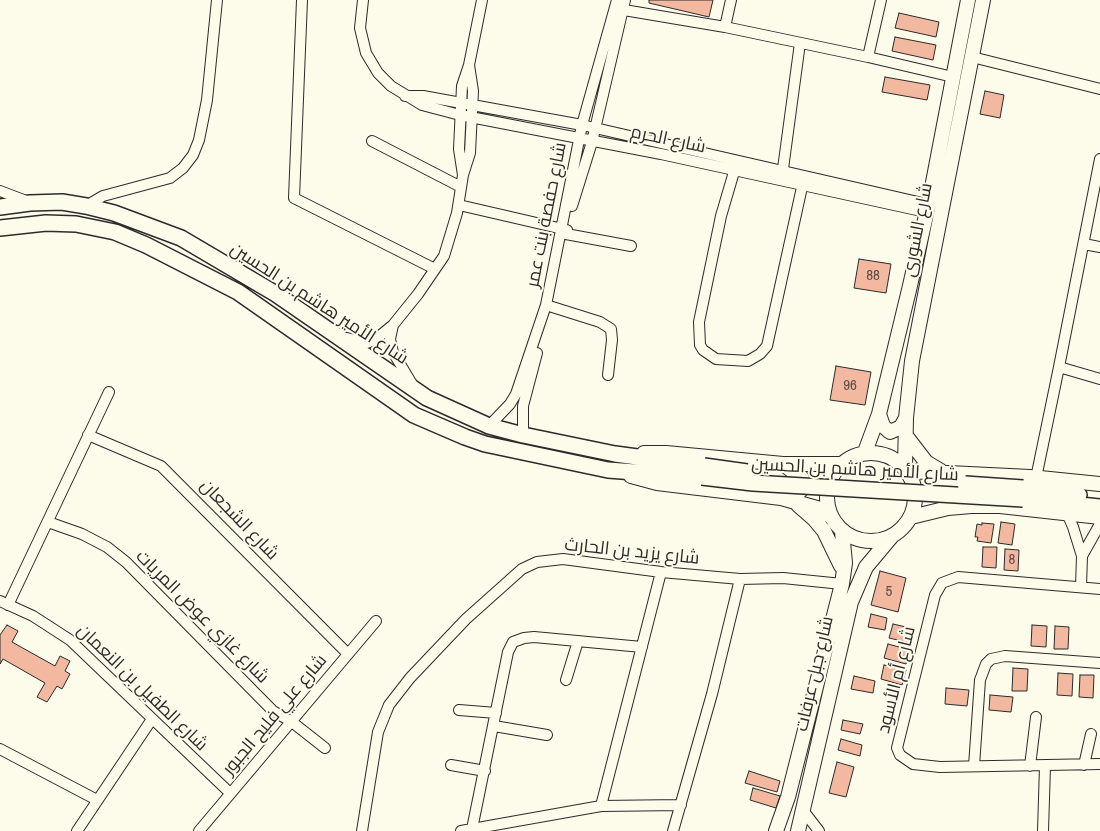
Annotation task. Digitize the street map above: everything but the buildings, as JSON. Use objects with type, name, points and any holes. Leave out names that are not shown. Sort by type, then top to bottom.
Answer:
[{"type":"highway","name":"شارع الأمير هاشم بن الحسين","points":[[0,207],[30,203],[62,202],[86,206],[114,213],[180,238],[276,294],[416,390],[453,411],[490,426],[523,436],[753,483],[1100,497]]},
{"type":"highway","name":"شارع الأمير هاشم بن الحسين","points":[[0,228],[54,223],[76,224],[115,232],[177,260],[238,292],[414,414],[436,425],[485,444],[608,470],[703,472]]},
{"type":"highway","name":"شارع الأمير هاشم بن الحسين","points":[[1023,493],[1100,507]]},
{"type":"main road","name":"شارع الشورى","points":[[865,452],[879,414],[927,208],[968,0]]},
{"type":"main road","name":"شارع الشورى","points":[[906,470],[905,434],[912,361],[983,0]]},
{"type":"main road","points":[[879,414],[883,426],[890,432],[901,427],[906,418]]},
{"type":"main road","points":[[905,434],[916,452],[926,462],[944,472]]},
{"type":"main road","points":[[865,452],[887,455],[906,470],[916,493],[911,516],[903,528],[892,536],[875,541],[857,539],[842,531],[830,516],[826,498],[830,479],[840,464],[852,456],[865,452]]},
{"type":"main road","name":"شارع الأمير هاشم بن الحسين","points":[[616,454],[666,453],[783,464],[840,464]]},
{"type":"main road","points":[[783,464],[799,474],[804,483],[803,488],[788,500],[821,527],[843,573],[857,562],[866,567]]},
{"type":"main road","name":"شارع الأمير هاشم بن الحسين","points":[[608,470],[657,483],[788,500],[817,508],[830,516]]},
{"type":"main road","name":"شارع الأمير هاشم بن الحسين","points":[[906,470],[1100,484]]},
{"type":"main road","points":[[948,508],[936,496],[937,484],[962,474]]},
{"type":"main road","name":"شارع الأمير هاشم بن الحسين","points":[[911,516],[948,508],[1000,506],[1100,516]]},
{"type":"main road","name":"شارع جبل عرفات","points":[[776,831],[788,797],[843,573],[842,531]]},
{"type":"main road","name":"شارع جبل عرفات","points":[[798,831],[851,602],[866,567],[892,536]]},
{"type":"street","points":[[86,206],[102,196],[170,178],[183,168],[193,156],[199,140],[207,100],[217,0]]},
{"type":"street","points":[[302,0],[294,198],[435,269]]},
{"type":"street","name":"شارع الحرم","points":[[363,0],[360,28],[366,53],[378,73],[404,96],[428,107],[460,116],[592,142],[662,150],[927,208]]},
{"type":"street","points":[[463,175],[459,149],[463,78],[469,64],[482,0]]},
{"type":"street","points":[[725,27],[731,0]]},
{"type":"street","points":[[868,56],[881,0]]},
{"type":"street","points":[[620,5],[868,56],[953,77]]},
{"type":"street","name":"شارع حفصة بنت عمر","points":[[523,436],[523,406],[549,306],[565,231],[579,138],[620,5]]},
{"type":"street","name":"شارع حفصة بنت عمر","points":[[565,231],[592,142],[620,5]]},
{"type":"street","points":[[782,175],[800,43]]},
{"type":"street","points":[[972,57],[1100,89]]},
{"type":"street","points":[[337,336],[367,343],[376,340],[393,325],[435,269],[450,242],[459,205],[463,175],[470,153],[472,78],[469,64]]},
{"type":"street","name":"شارع الحرم","points":[[404,96],[423,96],[582,125],[662,150]]},
{"type":"street","points":[[372,141],[461,187]]},
{"type":"street","points":[[1036,478],[1100,159]]},
{"type":"street","points":[[736,166],[721,216],[699,322],[700,345],[707,354],[716,359],[748,361],[760,354],[767,346],[803,180]]},
{"type":"street","points":[[0,191],[30,203]]},
{"type":"street","points":[[459,205],[631,246]]},
{"type":"street","points":[[1084,244],[1100,247]]},
{"type":"street","points":[[549,306],[600,322],[611,329],[612,340],[608,375]]},
{"type":"street","name":"شارع حفصة بنت عمر","points":[[490,426],[510,404],[516,394],[549,306]]},
{"type":"street","points":[[393,325],[390,339],[394,352],[400,367],[416,390]]},
{"type":"street","points":[[1059,367],[1100,378]]},
{"type":"street","points":[[4,603],[48,522],[109,392]]},
{"type":"street","name":"شارع الشجعان","points":[[88,435],[161,466],[348,654]]},
{"type":"street","points":[[1067,513],[1082,556],[1081,587]]},
{"type":"street","name":"شارع غازي عوض المريات","points":[[48,522],[82,534],[107,547],[126,562],[273,711],[292,722],[325,748]]},
{"type":"street","points":[[1082,556],[1100,524]]},
{"type":"street","name":"شارع يزيد بن الحارث","points":[[362,831],[378,732],[389,705],[432,654],[506,582],[530,566],[550,559],[740,579],[783,578],[843,573]]},
{"type":"street","points":[[601,806],[662,572]]},
{"type":"street","name":"شارع أم الأسود","points":[[1100,589],[958,577],[947,580],[937,589],[901,724],[897,748],[900,755],[913,764],[940,767],[1100,764]]},
{"type":"street","points":[[673,831],[714,686],[740,579]]},
{"type":"street","name":"شارع الطفيل بن النعمان","points":[[4,603],[51,627],[70,640],[230,793]]},
{"type":"street","name":"شارع علي فليح الجبور","points":[[199,831],[376,622]]},
{"type":"street","points":[[472,829],[508,652],[513,642],[534,637],[642,647]]},
{"type":"street","points":[[566,680],[578,641]]},
{"type":"street","points":[[974,766],[980,680],[986,664],[991,659],[1005,656],[1100,663]]},
{"type":"street","points":[[459,710],[496,713]]},
{"type":"street","points":[[1030,766],[1036,718]]},
{"type":"street","points":[[78,831],[152,719]]},
{"type":"street","points":[[494,726],[547,735]]},
{"type":"street","points":[[1084,765],[1091,734]]},
{"type":"street","points":[[0,748],[97,800]]},
{"type":"street","points":[[451,765],[485,771]]},
{"type":"street","points":[[1043,831],[1045,766]]},
{"type":"street","points":[[461,831],[601,806],[681,804]]},
{"type":"street","points":[[802,808],[819,831]]}]
